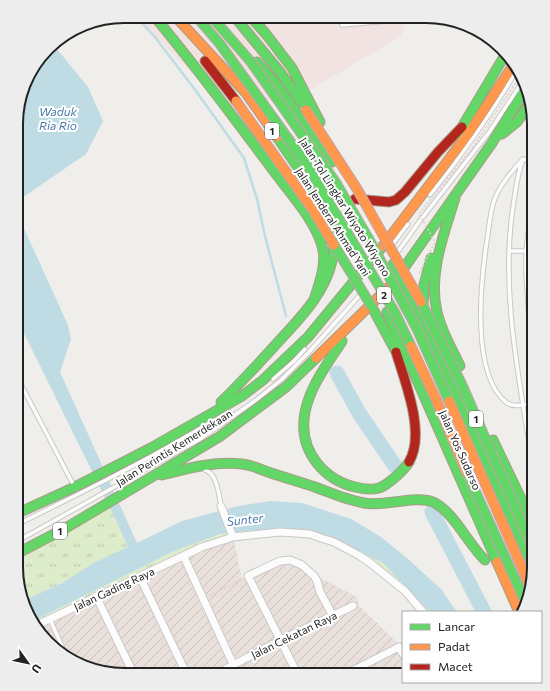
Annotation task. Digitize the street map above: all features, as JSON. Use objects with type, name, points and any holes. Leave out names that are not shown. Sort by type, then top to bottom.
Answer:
[{"type":"main road","points":[[160,23],[228,108],[294,198],[313,227],[324,255],[323,266],[314,300]]},
{"type":"main road","name":"Jalan Jenderal Ahmad Yani","points":[[176,23],[236,101],[313,210],[372,307]]},
{"type":"main road","name":"Jalan Jenderal Ahmad Yani","points":[[181,23],[246,93],[332,218],[375,268],[403,274]]},
{"type":"main road","name":"Jalan Tol Lingkar Wiyoto Wiyono","points":[[203,23],[220,44],[306,162],[394,311],[435,397],[488,521],[523,596]]},
{"type":"main road","name":"Jalan Tol Lingkar Wiyoto Wiyono","points":[[217,23],[250,62],[336,183],[371,243],[416,329],[524,583]]},
{"type":"main road","name":"Jalan Jenderal Ahmad Yani","points":[[225,23],[276,84],[324,150],[355,199],[383,291]]},
{"type":"main road","name":"1","points":[[240,23],[280,72],[306,110],[357,189],[403,274],[429,315],[462,385],[527,534]]},
{"type":"main road","points":[[256,23],[292,68],[320,123],[338,152],[339,156],[335,167]]},
{"type":"main road","points":[[457,150],[458,140],[462,128],[503,58]]},
{"type":"main road","name":"Jalan Perintis Kemerdekaan","points":[[23,511],[75,487],[96,481],[111,473],[151,448],[242,396],[303,347],[375,268],[496,93],[511,69]]},
{"type":"main road","points":[[492,143],[522,94]]},
{"type":"main road","points":[[492,143],[517,122],[526,110]]},
{"type":"main road","points":[[320,123],[324,150]]},
{"type":"main road","points":[[355,199],[389,202],[396,200],[409,188],[438,152],[462,128]]},
{"type":"main road","name":"Jalan Perintis Kemerdekaan","points":[[23,550],[46,539],[138,486],[219,437],[286,387],[312,356],[326,349],[383,291],[403,274],[492,143]]},
{"type":"main road","points":[[455,198],[440,251],[435,276],[435,302],[437,313],[489,432],[527,511]]},
{"type":"main road","points":[[206,416],[230,394],[278,343],[314,300],[329,273],[334,258],[332,218]]},
{"type":"main road","points":[[423,321],[424,285],[426,275],[432,255],[446,229]]},
{"type":"main road","points":[[375,268],[403,274]]},
{"type":"main road","points":[[375,268],[383,291]]},
{"type":"main road","name":"Jalan Yos Sudarso","points":[[403,274],[527,553]]},
{"type":"main road","name":"Jalan Yos Sudarso","points":[[383,291],[393,324],[507,597],[509,611]]},
{"type":"main road","name":"Jalan Yos Sudarso","points":[[182,470],[216,463],[244,464],[315,486],[354,501],[376,504],[424,499],[431,500],[439,504],[446,511],[476,553],[486,563],[396,352],[372,307]]},
{"type":"main road","points":[[357,319],[331,358],[313,389],[305,408],[304,434],[307,446],[315,464],[338,482],[350,487],[371,489],[382,487],[406,468],[413,454],[415,445],[412,409],[396,352]]},
{"type":"main road","points":[[138,486],[165,474],[182,470]]},
{"type":"main road","points":[[507,597],[524,583]]},
{"type":"main road","name":"Jalan Yos Sudarso","points":[[507,597],[518,610]]},
{"type":"street","points":[[221,508],[232,535]]},
{"type":"street","name":"Jalan Gading Raya","points":[[40,623],[96,596],[184,557],[202,547],[232,535],[247,536],[274,532],[310,534],[334,542],[369,562],[405,591],[422,611]]},
{"type":"street","points":[[184,557],[233,664]]},
{"type":"street","points":[[295,668],[248,576],[280,561],[290,560],[302,565],[314,576],[320,592],[333,616]]},
{"type":"street","points":[[140,577],[184,668]]},
{"type":"street","points":[[96,596],[131,668]]},
{"type":"street","name":"Jalan Cekatan Raya","points":[[226,668],[353,606]]},
{"type":"street","name":"Jalan Gading Raya","points":[[42,625],[47,620]]},
{"type":"street","points":[[358,668],[399,647],[402,652]]},
{"type":"lane","points":[[203,23],[240,67],[320,179],[375,268]]},
{"type":"lane","points":[[212,23],[247,63],[330,177],[375,268]]},
{"type":"lane","points":[[341,23],[342,25],[365,23]]},
{"type":"lane","points":[[425,202],[501,99],[514,75]]},
{"type":"lane","points":[[357,288],[451,180],[490,131],[519,85]]},
{"type":"lane","points":[[523,159],[527,160]]},
{"type":"lane","points":[[523,159],[519,168],[509,251],[514,344],[527,429]]},
{"type":"lane","points":[[523,159],[506,178],[498,191],[493,204],[484,264],[480,311],[483,350],[487,369],[493,385],[508,404],[514,406],[527,404]]},
{"type":"lane","points":[[23,538],[200,438],[244,409],[312,356],[317,344],[411,219]]},
{"type":"lane","points":[[527,243],[527,280]]},
{"type":"lane","points":[[509,251],[526,251]]},
{"type":"lane","points":[[383,291],[389,308],[414,356],[524,583]]},
{"type":"lane","points":[[383,291],[400,308]]},
{"type":"lane","points":[[403,314],[416,338]]},
{"type":"lane","points":[[312,338],[324,328]]},
{"type":"lane","points":[[267,385],[294,361],[303,347]]},
{"type":"lane","points":[[23,387],[75,487]]},
{"type":"lane","points":[[241,402],[248,398]]},
{"type":"lane","points":[[111,473],[176,443],[215,418]]},
{"type":"lane","points":[[182,470],[209,471],[215,484],[221,508]]},
{"type":"lane","points":[[23,521],[96,481]]},
{"type":"lane","points":[[47,620],[60,645]]},
{"type":"path","points":[[418,277],[435,242],[419,214],[473,147],[517,81]]},
{"type":"path","points":[[208,597],[248,576]]},
{"type":"shaded area","points":[[142,23],[405,23],[401,36],[285,105],[203,84]]},
{"type":"shaded area","points":[[233,537],[242,579],[282,558],[357,597],[359,606],[402,647],[402,668],[117,668],[91,663],[79,658],[62,647],[44,629],[40,622]]},
{"type":"green space","points":[[108,503],[128,548],[94,563],[62,583],[28,599],[24,580],[23,550]]},
{"type":"green space","points":[[279,528],[314,531],[383,563],[429,611],[422,611],[369,562],[310,534],[233,537],[41,624],[37,619],[174,551],[220,534]]},
{"type":"water","name":"Waduk Ria Rio","points":[[57,49],[88,87],[103,121],[86,154],[23,197],[23,124],[26,98],[37,73],[44,62]]},
{"type":"water","name":"Sunter","points":[[23,226],[68,325],[71,339],[60,372],[137,543],[182,521],[238,506],[271,501],[302,503],[351,519],[381,537],[441,589],[456,611],[429,611],[383,563],[348,546],[314,531],[279,528],[220,534],[174,551],[37,619],[28,599],[62,583],[94,563],[128,547],[23,331]]},
{"type":"waterway","points":[[142,23],[155,37],[196,91],[244,158],[257,199],[286,316]]},
{"type":"waterway","points":[[337,373],[359,413],[395,466]]},
{"type":"waterway","points":[[432,512],[483,611]]},
{"type":"traffic: fast","points":[[160,23],[302,208],[315,229],[323,250],[324,262],[322,275],[314,300]]},
{"type":"traffic: fast","points":[[202,23],[220,44],[305,162],[394,311],[411,346]]},
{"type":"traffic: fast","points":[[217,23],[251,62],[336,183],[371,243],[417,329],[449,401]]},
{"type":"traffic: fast","points":[[240,23],[280,72],[302,103]]},
{"type":"traffic: fast","points":[[256,23],[292,68],[320,122]]},
{"type":"traffic: fast","points":[[459,135],[462,127],[503,58]]},
{"type":"traffic: fast","points":[[257,62],[276,84],[332,162]]},
{"type":"traffic: fast","points":[[399,275],[492,143],[522,94]]},
{"type":"traffic: fast","points":[[502,134],[517,122],[526,110]]},
{"type":"traffic: fast","points":[[277,137],[325,207]]},
{"type":"traffic: fast","points":[[455,198],[438,254],[434,283],[437,312],[441,326],[460,366]]},
{"type":"traffic: fast","points":[[221,402],[298,320],[315,298],[328,274],[333,256],[334,240],[332,218]]},
{"type":"traffic: fast","points":[[334,245],[372,307]]},
{"type":"traffic: fast","points":[[23,511],[75,487],[151,448],[242,396],[263,380],[308,337],[383,246]]},
{"type":"traffic: fast","points":[[423,308],[424,285],[431,258]]},
{"type":"traffic: fast","points":[[393,264],[423,321],[527,553]]},
{"type":"traffic: fast","points":[[421,302],[462,385],[527,534]]},
{"type":"traffic: fast","points":[[372,307],[395,350]]},
{"type":"traffic: fast","points":[[387,312],[497,562]]},
{"type":"traffic: fast","points":[[342,341],[318,379],[306,409],[304,432],[306,443],[311,454],[317,463],[334,478],[355,487],[367,489],[379,488],[387,484],[400,473],[409,462]]},
{"type":"traffic: fast","points":[[23,550],[64,529],[219,437],[286,387],[316,358]]},
{"type":"traffic: fast","points":[[493,440],[527,511]]},
{"type":"traffic: fast","points":[[162,475],[212,464],[232,463],[253,466],[358,502],[381,504],[409,500],[426,500],[433,502],[448,513],[485,560]]},
{"type":"traffic: fast","points":[[467,473],[523,596]]},
{"type":"traffic: slow","points":[[181,23],[246,93],[277,137]]},
{"type":"traffic: slow","points":[[383,246],[468,134],[511,69]]},
{"type":"traffic: slow","points":[[236,101],[313,210],[334,245]]},
{"type":"traffic: slow","points":[[306,110],[357,189],[421,302]]},
{"type":"traffic: slow","points":[[316,358],[391,285]]},
{"type":"traffic: slow","points":[[411,346],[435,397],[467,473]]},
{"type":"traffic: slow","points":[[449,401],[526,578]]},
{"type":"traffic: slow","points":[[497,562],[518,610]]},
{"type":"traffic: jam","points":[[205,61],[236,101]]},
{"type":"traffic: jam","points":[[355,199],[389,202],[396,200],[405,192],[438,152],[462,127]]},
{"type":"traffic: jam","points":[[396,352],[409,392],[415,422],[414,450],[409,462]]}]
